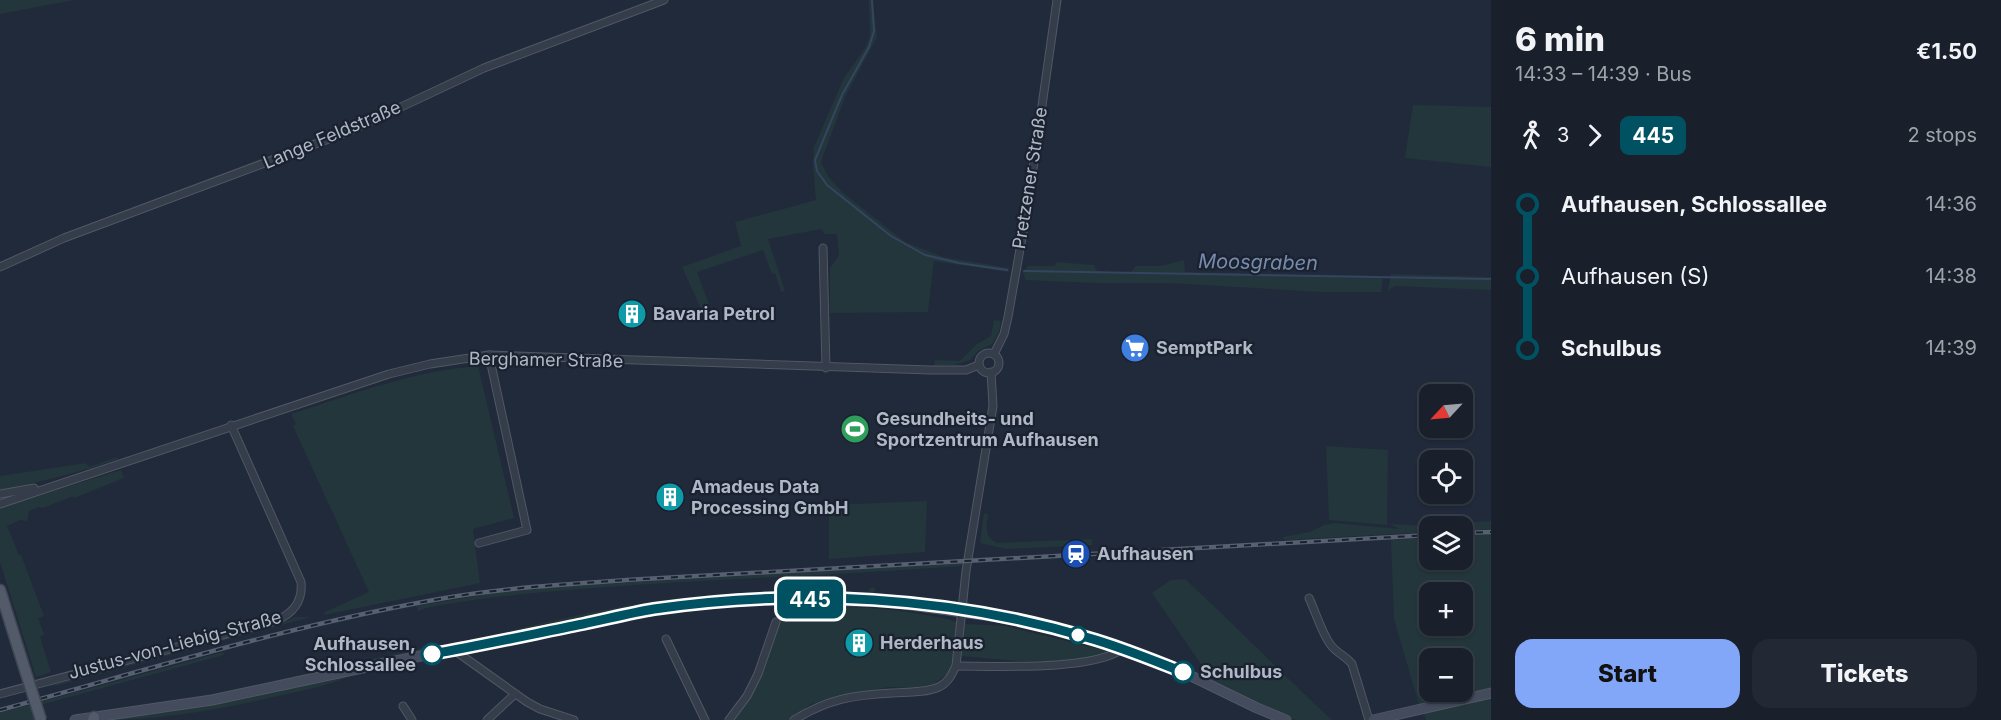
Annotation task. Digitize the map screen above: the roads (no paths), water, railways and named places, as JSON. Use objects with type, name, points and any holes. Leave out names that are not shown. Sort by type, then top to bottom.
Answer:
[{"type":"main road","points":[[0,590],[41,720]]},
{"type":"main road","points":[[75,720],[212,700],[652,609],[704,603],[785,599],[908,603],[1020,620],[1122,649],[1185,673],[1286,720]]},
{"type":"main road","points":[[1371,720],[1491,693]]},
{"type":"street","name":"Lange Feldstraße","points":[[0,267],[64,238],[350,131],[484,68],[664,0]]},
{"type":"street","name":"Pretzener Straße","points":[[956,666],[961,610],[993,406],[991,372],[999,365],[998,358],[994,354],[1004,334],[1008,317],[1057,0]]},
{"type":"street","points":[[823,248],[826,368]]},
{"type":"street","points":[[991,372],[984,372],[979,365],[979,360],[982,354],[987,352],[994,354]]},
{"type":"street","points":[[479,543],[527,530],[489,356]]},
{"type":"street","name":"Berghamer Straße","points":[[0,504],[231,425],[389,374],[430,364],[489,356],[826,368],[966,370],[979,365]]},
{"type":"street","name":"Justus-von-Liebig-Straße","points":[[0,694],[275,621],[292,611],[301,595],[301,582],[231,425]]},
{"type":"street","name":"Berghamer Straße","points":[[0,494],[60,483]]},
{"type":"street","points":[[1309,598],[1330,645],[1340,655],[1348,658],[1352,664],[1371,720]]},
{"type":"street","points":[[729,720],[747,696],[758,674],[776,622]]},
{"type":"street","points":[[666,639],[705,720]]},
{"type":"street","points":[[794,720],[813,708],[832,701],[867,694],[929,690],[941,686],[950,678],[956,666],[1034,666],[1095,660],[1112,656],[1122,649]]},
{"type":"street","points":[[454,650],[540,709],[574,720]]},
{"type":"street","points":[[487,720],[515,694]]},
{"type":"street","points":[[403,706],[412,720]]},
{"type":"waterway","name":"Moosgraben","points":[[872,0],[874,31],[869,47],[842,95],[815,160],[817,171],[827,185],[891,236],[925,255],[1007,270]]},
{"type":"waterway","name":"Moosgraben","points":[[1024,271],[1491,279]]},
{"type":"railway","points":[[1473,533],[1491,532]]},
{"type":"railway","points":[[0,710],[277,634],[389,609],[490,592],[626,580],[1419,536]]},
{"type":"place","name":"Bavaria Petrol","points":[[632,314]]},
{"type":"place","name":"SemptPark","points":[[1135,348]]},
{"type":"place","name":"Gesundheits- und Sportzentrum Aufhausen","points":[[855,429]]},
{"type":"place","name":"Amadeus Data Processing GmbH","points":[[670,497]]},
{"type":"place","name":"Aufhausen","points":[[1076,554]]},
{"type":"place","name":"Herderhaus","points":[[859,643]]},
{"type":"place","name":"Aufhausen, Schlossallee","points":[[432,654]]},
{"type":"place","name":"Schulbus","points":[[1183,672]]}]
